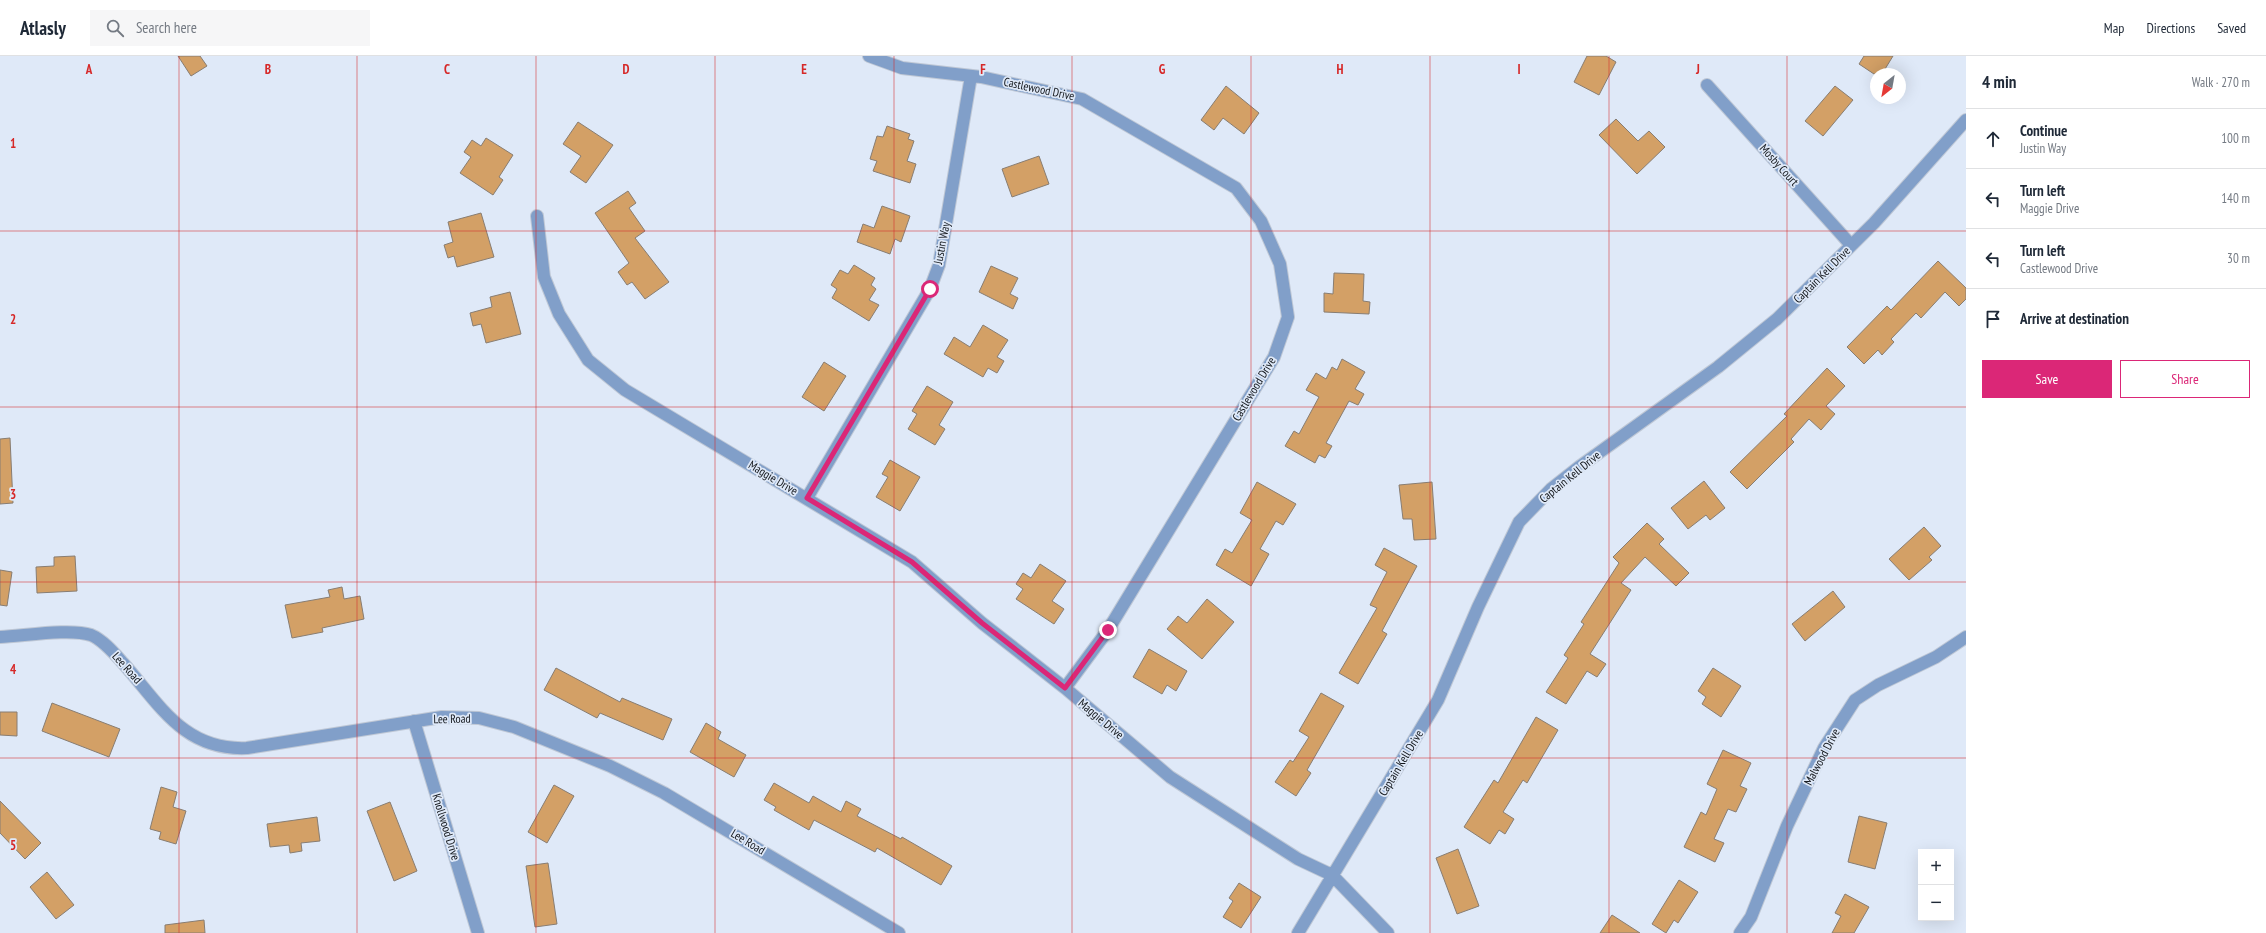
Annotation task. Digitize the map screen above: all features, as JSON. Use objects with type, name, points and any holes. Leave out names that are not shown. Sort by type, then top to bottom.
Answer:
[{"type":"street","name":"Castlewood Drive","points":[[869,56],[902,68],[971,76],[1082,98],[1236,188],[1261,221],[1280,264],[1288,318],[1274,357],[1108,630],[1065,688]]},
{"type":"street","name":"Justin Way","points":[[807,498],[930,289],[939,265],[971,76]]},
{"type":"street","name":"Mosby Court","points":[[1707,85],[1851,245]]},
{"type":"street","name":"Captain Kell Drive","points":[[1298,933],[1438,700],[1478,606],[1519,522],[1551,489],[1579,467],[1718,367],[1778,319],[1874,223],[1966,120]]},
{"type":"street","name":"Maggie Drive","points":[[537,216],[544,277],[559,314],[588,360],[625,390],[912,562],[982,623],[1065,688],[1170,777],[1298,859],[1332,875]]},
{"type":"street","name":"Lee Road","points":[[0,637],[78,632],[92,636],[115,654],[181,729],[200,741],[217,746],[247,748],[442,717],[479,718],[514,727],[610,766],[664,793],[893,931]]},
{"type":"street","name":"Malwood Drive","points":[[1740,933],[1751,917],[1787,826],[1824,748],[1855,700],[1878,685],[1936,657],[1966,637]]},
{"type":"street","name":"Knollwood Drive","points":[[414,721],[478,933]]},
{"type":"street","points":[[1332,875],[1388,933]]},
{"type":"building","points":[[178,56],[200,56],[207,66],[191,76]]},
{"type":"building","points":[[1587,56],[1606,56],[1616,62],[1599,95],[1574,82]]},
{"type":"building","points":[[1864,56],[1893,56],[1886,68],[1870,68],[1870,71],[1859,64]]},
{"type":"building","points":[[1226,86],[1259,113],[1244,134],[1223,118],[1214,130],[1201,120]]},
{"type":"building","points":[[1835,86],[1853,100],[1823,136],[1805,121]]},
{"type":"building","points":[[1616,119],[1638,141],[1649,131],[1665,147],[1637,174],[1599,135]]},
{"type":"building","points":[[578,122],[613,145],[586,183],[570,172],[581,156],[563,144]]},
{"type":"building","points":[[887,126],[910,134],[908,139],[914,141],[907,161],[916,164],[910,183],[873,171],[877,161],[870,159],[877,136],[883,137]]},
{"type":"building","points":[[486,138],[513,155],[499,177],[503,180],[493,195],[460,173],[471,157],[464,152],[472,140],[481,146]]},
{"type":"building","points":[[1039,156],[1049,184],[1012,197],[1002,169]]},
{"type":"building","points":[[628,191],[636,203],[629,208],[645,231],[635,238],[669,282],[645,299],[632,282],[627,285],[618,272],[629,263],[595,213]]},
{"type":"building","points":[[882,206],[910,216],[901,242],[895,239],[890,254],[857,242],[863,224],[874,228]]},
{"type":"building","points":[[481,213],[494,257],[457,267],[454,256],[448,258],[444,245],[453,242],[448,222]]},
{"type":"building","points":[[1938,261],[1966,288],[1966,299],[1959,306],[1945,292],[1921,318],[1916,313],[1891,339],[1894,342],[1882,355],[1878,350],[1864,364],[1847,347],[1887,306],[1891,310]]},
{"type":"building","points":[[854,265],[875,278],[871,285],[876,289],[869,300],[879,305],[869,321],[832,298],[837,289],[831,285],[840,270],[848,274]]},
{"type":"building","points":[[991,266],[1018,278],[1010,294],[1018,298],[1013,309],[979,292]]},
{"type":"building","points":[[1334,273],[1364,274],[1363,301],[1370,302],[1369,314],[1324,312],[1324,293],[1333,294]]},
{"type":"building","points":[[510,292],[521,334],[486,343],[481,324],[473,326],[470,313],[492,307],[490,297]]},
{"type":"building","points":[[983,325],[1008,340],[997,357],[1004,361],[997,373],[988,368],[983,377],[944,354],[954,337],[970,347]]},
{"type":"building","points":[[1342,359],[1365,372],[1355,389],[1364,394],[1358,405],[1349,401],[1326,443],[1332,446],[1325,458],[1319,455],[1315,463],[1285,446],[1294,431],[1299,434],[1319,397],[1306,390],[1316,373],[1326,379],[1332,367],[1337,370]]},
{"type":"building","points":[[824,362],[846,376],[824,411],[802,397]]},
{"type":"building","points":[[1827,368],[1845,386],[1826,406],[1835,414],[1821,430],[1809,419],[1791,439],[1794,442],[1747,489],[1730,472],[1787,416],[1784,414]]},
{"type":"building","points":[[927,386],[953,402],[939,425],[945,429],[935,445],[908,429],[917,414],[912,411]]},
{"type":"building","points":[[10,438],[13,503],[0,504],[0,439]]},
{"type":"building","points":[[890,460],[920,477],[900,511],[876,497],[888,477],[882,474]]},
{"type":"building","points":[[1704,481],[1725,508],[1710,520],[1706,515],[1688,529],[1671,508]]},
{"type":"building","points":[[1257,482],[1296,504],[1283,525],[1276,521],[1260,549],[1269,554],[1251,586],[1216,565],[1225,549],[1232,553],[1252,520],[1240,513]]},
{"type":"building","points":[[1432,482],[1436,539],[1414,540],[1412,519],[1403,519],[1399,485]]},
{"type":"building","points":[[1647,523],[1664,539],[1659,544],[1689,573],[1676,586],[1645,557],[1621,583],[1631,590],[1590,654],[1606,664],[1597,677],[1587,671],[1566,704],[1546,692],[1568,658],[1564,655],[1584,624],[1581,622],[1619,563],[1613,557]]},
{"type":"building","points":[[1924,527],[1941,546],[1929,557],[1932,560],[1909,580],[1889,559]]},
{"type":"building","points":[[1384,548],[1417,566],[1382,631],[1387,634],[1358,684],[1339,673],[1377,608],[1370,605],[1387,572],[1375,565]]},
{"type":"building","points":[[75,556],[77,591],[37,593],[36,567],[54,566],[54,557]]},
{"type":"building","points":[[1040,564],[1066,581],[1052,601],[1064,609],[1054,624],[1016,599],[1023,589],[1016,584],[1023,573],[1031,578]]},
{"type":"building","points":[[0,570],[12,572],[7,606],[0,605]]},
{"type":"building","points":[[342,587],[344,599],[360,596],[364,619],[322,628],[323,632],[292,638],[285,605],[330,597],[328,590]]},
{"type":"building","points":[[1833,591],[1845,607],[1805,641],[1792,624]]},
{"type":"building","points":[[1207,599],[1234,622],[1202,659],[1167,629],[1178,616],[1187,623]]},
{"type":"building","points":[[1149,649],[1187,671],[1176,691],[1167,685],[1162,694],[1133,677]]},
{"type":"building","points":[[556,668],[620,702],[622,698],[672,719],[663,740],[600,713],[597,718],[544,690]]},
{"type":"building","points":[[1713,668],[1741,686],[1721,717],[1702,704],[1706,697],[1698,691]]},
{"type":"building","points":[[1321,693],[1344,706],[1307,770],[1311,773],[1296,796],[1275,782],[1290,760],[1293,762],[1309,737],[1299,731]]},
{"type":"building","points":[[52,703],[120,729],[109,757],[42,731]]},
{"type":"building","points":[[0,712],[17,712],[17,736],[0,735]]},
{"type":"building","points":[[1536,717],[1558,730],[1527,783],[1523,780],[1503,812],[1514,819],[1505,834],[1499,830],[1490,844],[1464,827],[1494,780],[1498,783]]},
{"type":"building","points":[[706,723],[721,732],[718,739],[746,755],[734,777],[690,752]]},
{"type":"building","points":[[1723,750],[1751,763],[1740,786],[1747,789],[1736,812],[1728,809],[1714,839],[1724,843],[1715,862],[1684,847],[1701,812],[1706,815],[1717,789],[1707,784]]},
{"type":"building","points":[[774,783],[809,803],[813,796],[841,812],[846,801],[861,809],[857,816],[901,839],[902,837],[952,866],[941,885],[877,848],[875,852],[814,820],[809,830],[774,810],[776,807],[764,800]]},
{"type":"building","points":[[554,785],[574,796],[547,843],[528,832]]},
{"type":"building","points":[[161,787],[177,792],[173,807],[186,811],[176,844],[159,839],[161,832],[150,829]]},
{"type":"building","points":[[0,801],[41,843],[25,859],[0,833]]},
{"type":"building","points":[[390,802],[417,871],[394,881],[367,811]]},
{"type":"building","points":[[1859,816],[1887,823],[1875,869],[1848,862]]},
{"type":"building","points":[[317,817],[320,841],[301,843],[302,851],[290,853],[289,845],[270,847],[267,824]]},
{"type":"building","points":[[1458,849],[1479,906],[1457,914],[1436,858]]},
{"type":"building","points":[[548,863],[557,924],[535,927],[526,866]]},
{"type":"building","points":[[47,872],[74,905],[56,919],[30,887]]},
{"type":"building","points":[[1679,880],[1698,892],[1678,923],[1674,920],[1666,933],[1652,924]]},
{"type":"building","points":[[1239,883],[1261,897],[1241,928],[1223,917],[1233,901],[1229,898]]},
{"type":"building","points":[[1845,894],[1869,907],[1854,933],[1832,933],[1841,916],[1835,913]]},
{"type":"building","points":[[1612,915],[1640,933],[1600,933]]},
{"type":"building","points":[[204,920],[205,933],[165,933],[165,925]]},
{"type":"route","points":[[930,289],[807,498],[912,562],[982,623],[1065,688],[1108,630]]}]
